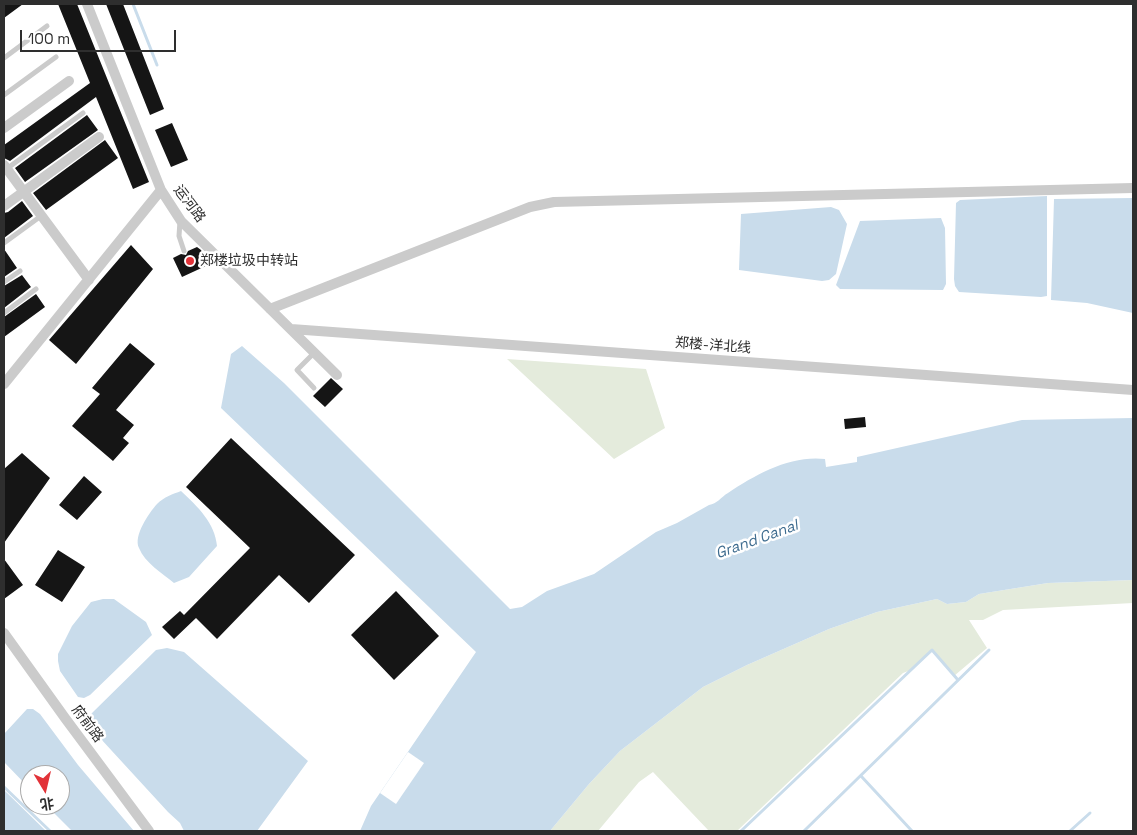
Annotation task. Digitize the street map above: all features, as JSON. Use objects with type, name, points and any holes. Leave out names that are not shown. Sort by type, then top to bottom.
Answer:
[{"type":"street","name":"运河路","points":[[87,4],[161,190],[180,221],[337,374]]},
{"type":"street","points":[[4,128],[69,81]]},
{"type":"street","points":[[4,206],[99,137]]},
{"type":"street","points":[[5,168],[89,280]]},
{"type":"street","points":[[270,309],[530,207],[554,202],[1133,188]]},
{"type":"street","points":[[5,379],[89,280],[161,190]]},
{"type":"street","name":"郑楼-洋北线","points":[[291,329],[1133,390]]},
{"type":"street","name":"府前路","points":[[4,633],[149,831]]},
{"type":"lane","points":[[4,58],[47,26]]},
{"type":"lane","points":[[4,95],[56,57]]},
{"type":"lane","points":[[5,168],[83,113]]},
{"type":"lane","points":[[4,243],[42,216]]},
{"type":"lane","points":[[180,221],[179,236],[184,251]]},
{"type":"lane","points":[[4,282],[20,271]]},
{"type":"lane","points":[[4,313],[36,289]]},
{"type":"lane","points":[[314,388],[297,370],[315,352]]},
{"type":"green space","points":[[507,359],[646,369],[665,428],[614,459]]},
{"type":"green space","points":[[1133,580],[1133,603],[1003,610],[983,620],[969,620],[987,648],[954,676],[932,650],[911,670],[903,673],[737,831],[709,831],[653,772],[639,782],[598,831],[550,831],[589,784],[620,751],[703,687],[747,665],[829,629],[877,612],[937,599],[947,604],[966,602],[979,594],[1048,583]]},
{"type":"water","points":[[1047,196],[1047,296],[959,292],[955,286],[954,279],[956,203],[960,200]]},
{"type":"water","points":[[1133,198],[1133,313],[1087,303],[1051,300],[1054,199]]},
{"type":"water","points":[[831,207],[839,210],[847,224],[836,274],[829,280],[822,281],[739,270],[741,214]]},
{"type":"water","points":[[941,218],[945,228],[946,284],[943,290],[840,289],[836,285],[860,221]]},
{"type":"water","name":"Grand Canal","points":[[242,346],[284,383],[510,609],[522,607],[547,591],[594,574],[656,532],[714,503],[739,486],[774,467],[799,460],[812,459],[825,459],[826,467],[857,462],[857,457],[1022,420],[1133,418],[1133,580],[1048,583],[979,594],[966,602],[947,604],[937,599],[877,612],[829,629],[747,665],[703,687],[620,751],[589,784],[550,831],[360,831],[371,806],[476,652],[221,408],[231,354]]},
{"type":"water","points":[[181,491],[205,516],[213,530],[217,546],[189,577],[174,583],[145,558],[139,548],[138,537],[146,519],[157,504]]},
{"type":"water","points":[[114,599],[146,622],[152,635],[90,695],[84,698],[78,697],[60,671],[58,654],[72,626],[91,602]]},
{"type":"water","points":[[167,648],[184,652],[308,761],[257,831],[184,831],[180,823],[89,726],[88,720],[92,713],[156,650]]},
{"type":"water","points":[[27,709],[33,709],[40,714],[78,765],[134,831],[72,831],[56,815],[70,815],[70,765],[20,765],[20,779],[4,762],[4,734]]},
{"type":"water","points":[[4,790],[20,806],[20,815],[30,815],[46,831],[4,831]]},
{"type":"pier","points":[[408,752],[424,763],[396,804],[380,793]]},
{"type":"building","points":[[4,4],[23,4],[4,18]]},
{"type":"building","points":[[58,4],[77,4],[149,182],[133,189],[96,97],[10,161],[4,158],[4,145],[90,83]]},
{"type":"building","points":[[106,4],[123,4],[164,109],[150,115]]},
{"type":"building","points":[[87,115],[98,130],[25,182],[15,168]]},
{"type":"building","points":[[172,123],[188,160],[171,167],[155,130]]},
{"type":"building","points":[[105,140],[118,158],[46,210],[33,193]]},
{"type":"building","points":[[22,201],[33,216],[4,238],[4,213]]},
{"type":"building","points":[[131,245],[153,269],[76,364],[49,340]]},
{"type":"building","name":"郑楼垃圾中转站","points":[[197,247],[201,250],[208,265],[182,277],[173,258],[181,254],[186,255],[188,251]]},
{"type":"building","points":[[4,249],[17,268],[4,277]]},
{"type":"building","points":[[22,275],[31,287],[4,308],[4,286]]},
{"type":"building","points":[[36,294],[45,307],[4,337],[4,317]]},
{"type":"building","points":[[130,343],[155,364],[116,410],[134,425],[123,438],[129,443],[113,461],[72,426],[100,394],[92,388]]},
{"type":"building","points":[[331,378],[343,389],[325,407],[313,396]]},
{"type":"building","points":[[865,417],[866,427],[845,429],[844,419]]},
{"type":"building","points":[[231,438],[355,555],[309,603],[279,575],[217,639],[196,618],[174,639],[162,627],[180,611],[184,615],[250,548],[186,487]]},
{"type":"building","points":[[22,453],[50,478],[4,543],[4,469]]},
{"type":"building","points":[[84,476],[102,492],[77,520],[59,505]]},
{"type":"building","points":[[58,550],[85,567],[62,602],[35,585]]},
{"type":"building","points":[[4,559],[23,585],[4,599]]},
{"type":"building","points":[[396,591],[439,636],[394,680],[351,635]]},
{"type":"waterway","points":[[133,4],[157,65]]},
{"type":"waterway","points":[[741,831],[932,650],[958,680]]},
{"type":"waterway","points":[[804,831],[989,650]]},
{"type":"waterway","points":[[861,776],[912,831]]},
{"type":"waterway","points":[[4,787],[50,831]]},
{"type":"waterway","points":[[1070,831],[1090,813]]},
{"type":"place","name":"郑楼垃圾中转站","points":[[190,261]]}]
